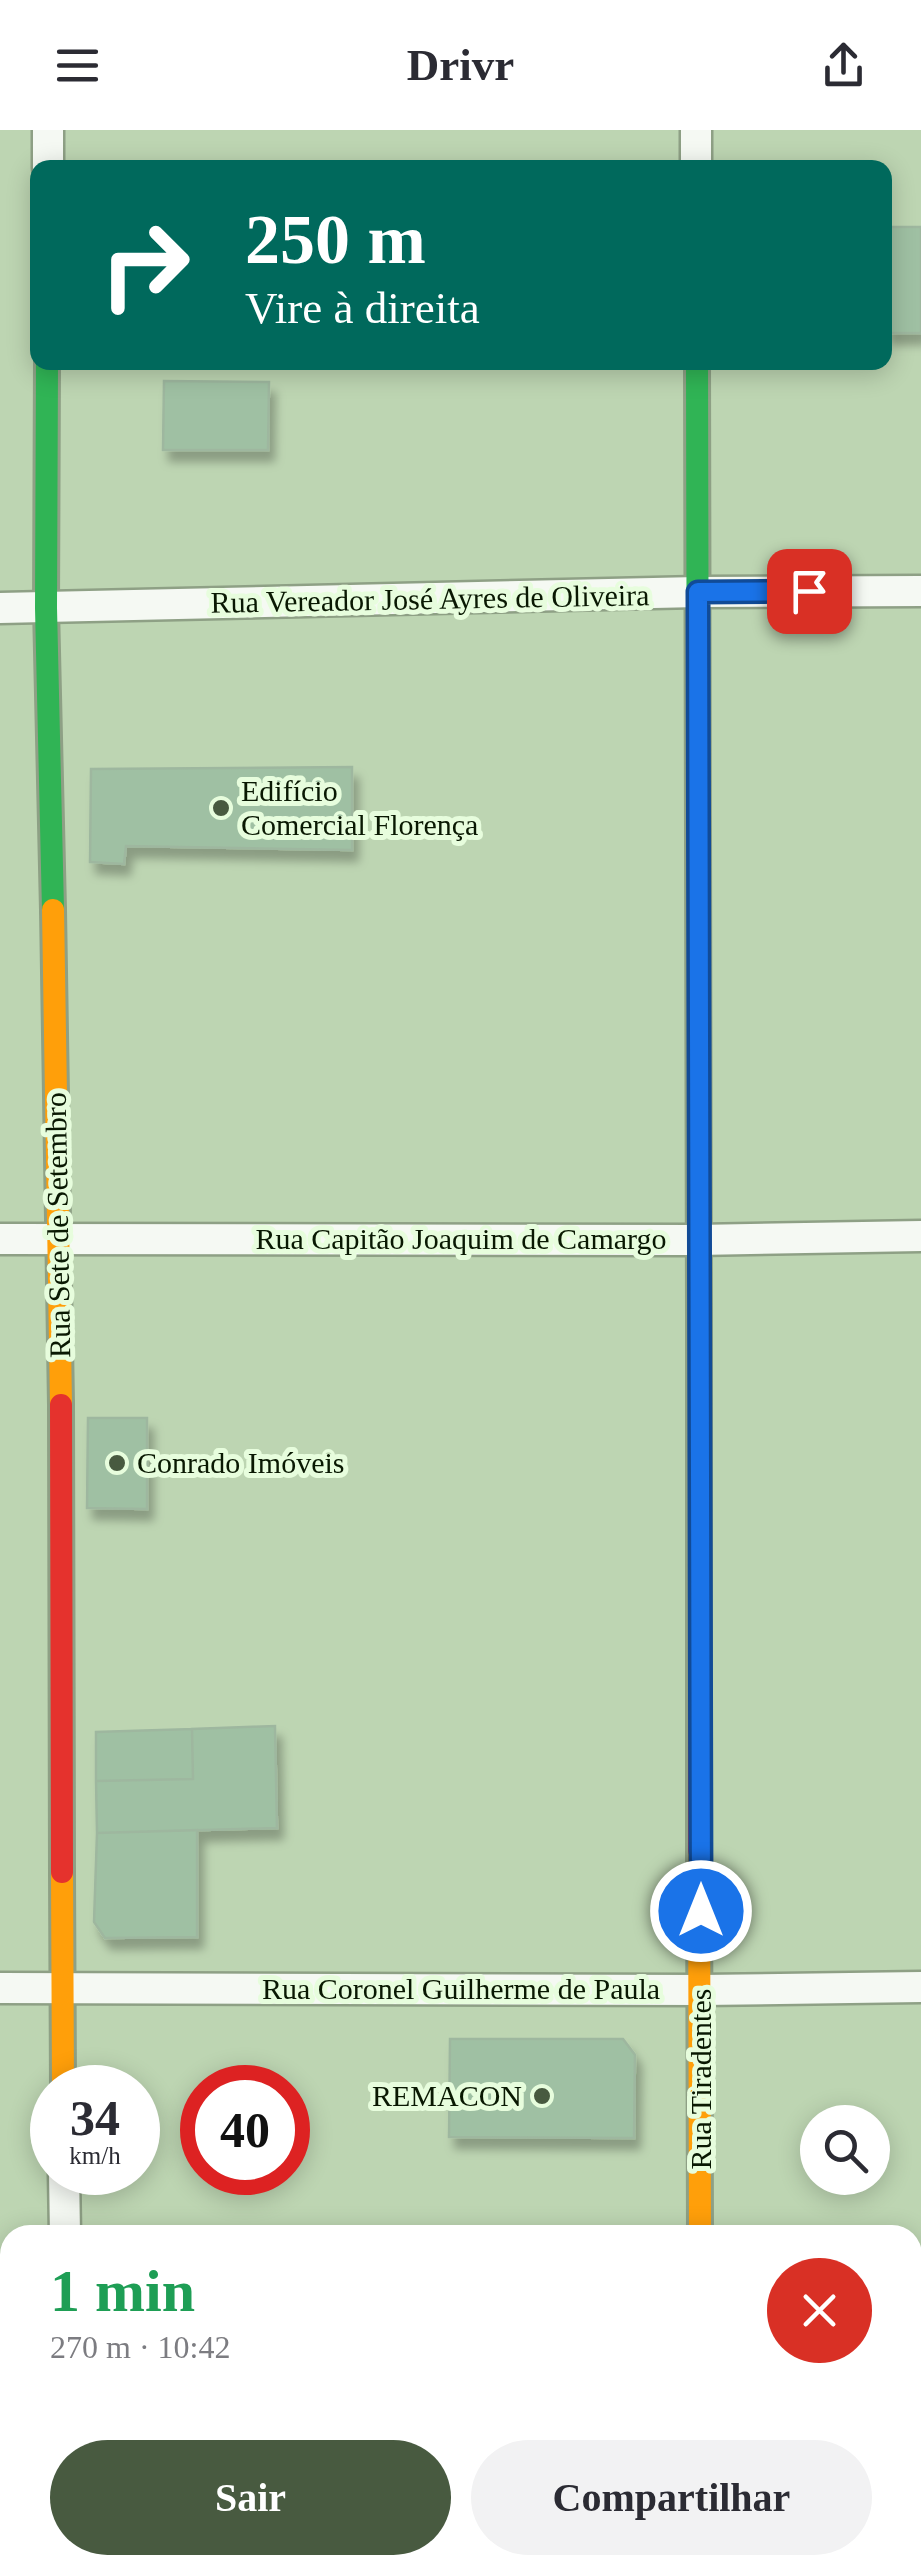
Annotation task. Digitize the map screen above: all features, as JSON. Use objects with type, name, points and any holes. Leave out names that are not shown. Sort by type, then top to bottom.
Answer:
[{"type":"street","points":[[48,130],[48,160]]},
{"type":"street","points":[[696,130],[696,160]]},
{"type":"street","name":"Rua Sete de Setembro","points":[[47,370],[46,608],[60,1238],[63,2065]]},
{"type":"street","name":"Rua Tiradentes","points":[[697,370],[700,2225]]},
{"type":"street","name":"Rua Vereador José Ayres de Oliveira","points":[[0,608],[698,592],[921,591]]},
{"type":"street","name":"Rua Capitão Joaquim de Camargo","points":[[0,1239],[697,1240],[921,1236]]},
{"type":"street","name":"Rua Coronel Guilherme de Paula","points":[[0,1988],[921,1987]]},
{"type":"street","points":[[65,2195],[66,2225]]},
{"type":"building","points":[[892,227],[921,227],[921,333],[892,333]]},
{"type":"building","points":[[164,381],[269,382],[268,450],[163,450]]},
{"type":"building","name":"Edifício Comercial Florença","points":[[352,767],[352,850],[126,846],[124,864],[90,862],[91,769]]},
{"type":"building","name":"Conrado Imóveis","points":[[88,1418],[147,1418],[147,1509],[87,1508]]},
{"type":"building","points":[[275,1726],[277,1828],[97,1833],[96,1781],[193,1779],[192,1729]]},
{"type":"building","points":[[192,1729],[193,1779],[96,1781],[96,1732]]},
{"type":"building","points":[[197,1830],[197,1937],[105,1938],[94,1922],[97,1833]]},
{"type":"building","name":"REMACON","points":[[450,2039],[623,2039],[635,2055],[634,2138],[449,2137]]},
{"type":"traffic: fast","points":[[47,370],[46,608],[53,910]]},
{"type":"traffic: fast","points":[[697,370],[699,1316]]},
{"type":"traffic: slow","points":[[53,910],[61,1405]]},
{"type":"traffic: slow","points":[[699,1850],[700,2225]]},
{"type":"traffic: slow","points":[[62,1872],[63,2065]]},
{"type":"traffic: jam","points":[[699,1316],[699,1850]]},
{"type":"traffic: jam","points":[[61,1405],[62,1872]]},
{"type":"place","name":"Edifício Comercial Florença","points":[[221,808]]},
{"type":"place","name":"Conrado Imóveis","points":[[117,1463]]},
{"type":"place","name":"REMACON","points":[[542,2096]]},
{"type":"route","points":[[701,1911],[698,592],[809,591]]}]
